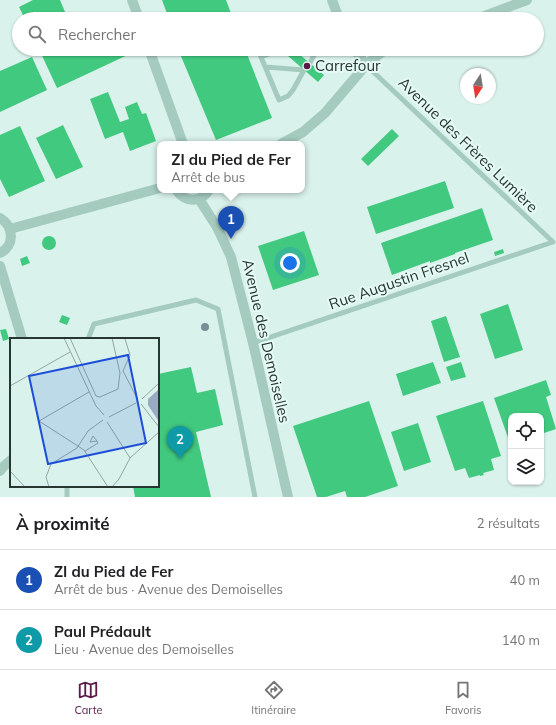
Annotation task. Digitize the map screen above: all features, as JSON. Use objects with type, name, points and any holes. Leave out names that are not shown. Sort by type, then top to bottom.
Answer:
[{"type":"street","points":[[132,0],[136,12]]},
{"type":"street","points":[[332,0],[336,12]]},
{"type":"street","points":[[496,12],[527,0]]},
{"type":"street","points":[[152,56],[182,141]]},
{"type":"street","points":[[359,56],[366,65]]},
{"type":"street","points":[[286,141],[303,132],[325,113],[366,65],[377,56]]},
{"type":"street","points":[[10,228],[157,189]]},
{"type":"street","points":[[178,193],[186,198],[193,200],[199,199],[206,193]]},
{"type":"street","name":"Avenue des Demoiselles","points":[[199,199],[217,227],[231,257],[288,497]]},
{"type":"street","points":[[0,218],[7,223],[10,228],[11,235],[10,242],[7,247],[0,253]]},
{"type":"street","points":[[0,266],[22,338]]},
{"type":"street","points":[[0,472],[10,461]]},
{"type":"lane","points":[[261,56],[279,100],[288,96],[304,70],[266,67]]},
{"type":"lane","points":[[310,63],[314,56]]},
{"type":"lane","name":"Avenue des Frères Lumière","points":[[366,65],[552,242]]},
{"type":"lane","name":"Rue Augustin Fresnel","points":[[252,343],[552,242]]},
{"type":"lane","points":[[88,338],[94,324],[196,300],[218,309],[255,497]]},
{"type":"building","points":[[33,0],[60,0],[65,12],[22,12],[19,7]]},
{"type":"building","points":[[162,0],[226,0],[230,12],[166,12]]},
{"type":"building","points":[[42,56],[125,56],[57,88]]},
{"type":"building","points":[[181,56],[248,56],[272,118],[216,140]]},
{"type":"building","name":"Carrefour","points":[[288,56],[301,56],[324,75],[318,82]]},
{"type":"building","points":[[32,57],[47,90],[0,112],[0,71]]},
{"type":"building","points":[[108,92],[120,122],[129,119],[125,107],[137,102],[142,114],[146,113],[156,141],[130,151],[123,132],[105,139],[90,99]]},
{"type":"building","points":[[63,125],[83,167],[56,179],[36,138]]},
{"type":"building","points":[[20,126],[45,181],[9,197],[0,179],[0,135]]},
{"type":"building","points":[[392,129],[399,136],[368,166],[361,159]]},
{"type":"building","points":[[445,181],[454,208],[376,234],[367,207]]},
{"type":"building","points":[[482,208],[493,240],[392,275],[381,243]]},
{"type":"building","points":[[304,231],[319,275],[273,290],[258,246]]},
{"type":"building","points":[[46,236],[52,236],[56,240],[56,246],[52,250],[46,250],[42,246],[42,240]]},
{"type":"building","points":[[503,249],[504,253],[495,256],[494,252]]},
{"type":"building","points":[[27,256],[30,263],[22,266],[20,259]]},
{"type":"building","points":[[508,304],[523,350],[495,359],[480,314]]},
{"type":"building","points":[[62,315],[70,318],[67,325],[59,322]]},
{"type":"building","points":[[446,316],[460,357],[444,362],[431,321]]},
{"type":"building","points":[[6,329],[9,339],[3,341],[0,330]]},
{"type":"building","points":[[433,362],[441,383],[403,396],[396,374]]},
{"type":"building","points":[[461,362],[466,377],[451,381],[446,367]]},
{"type":"building","points":[[191,367],[197,393],[215,389],[223,425],[196,432],[211,497],[135,497],[133,487],[159,487],[159,374]]},
{"type":"building","points":[[546,380],[551,395],[546,397],[556,429],[544,433],[544,413],[508,413],[508,438],[494,398]]},
{"type":"building","points":[[369,401],[398,486],[365,497],[347,497],[345,491],[326,497],[317,497],[293,426]]},
{"type":"building","points":[[483,401],[501,456],[491,459],[494,470],[483,473],[484,475],[469,478],[465,468],[455,471],[436,416]]},
{"type":"building","points":[[418,423],[431,462],[404,471],[391,432]]},
{"type":"place","name":"Carrefour","points":[[307,66]]},
{"type":"place","name":"ZI du Pied de Fer","points":[[231,239]]},
{"type":"place","name":"Paul Prédault","points":[[180,459]]}]
